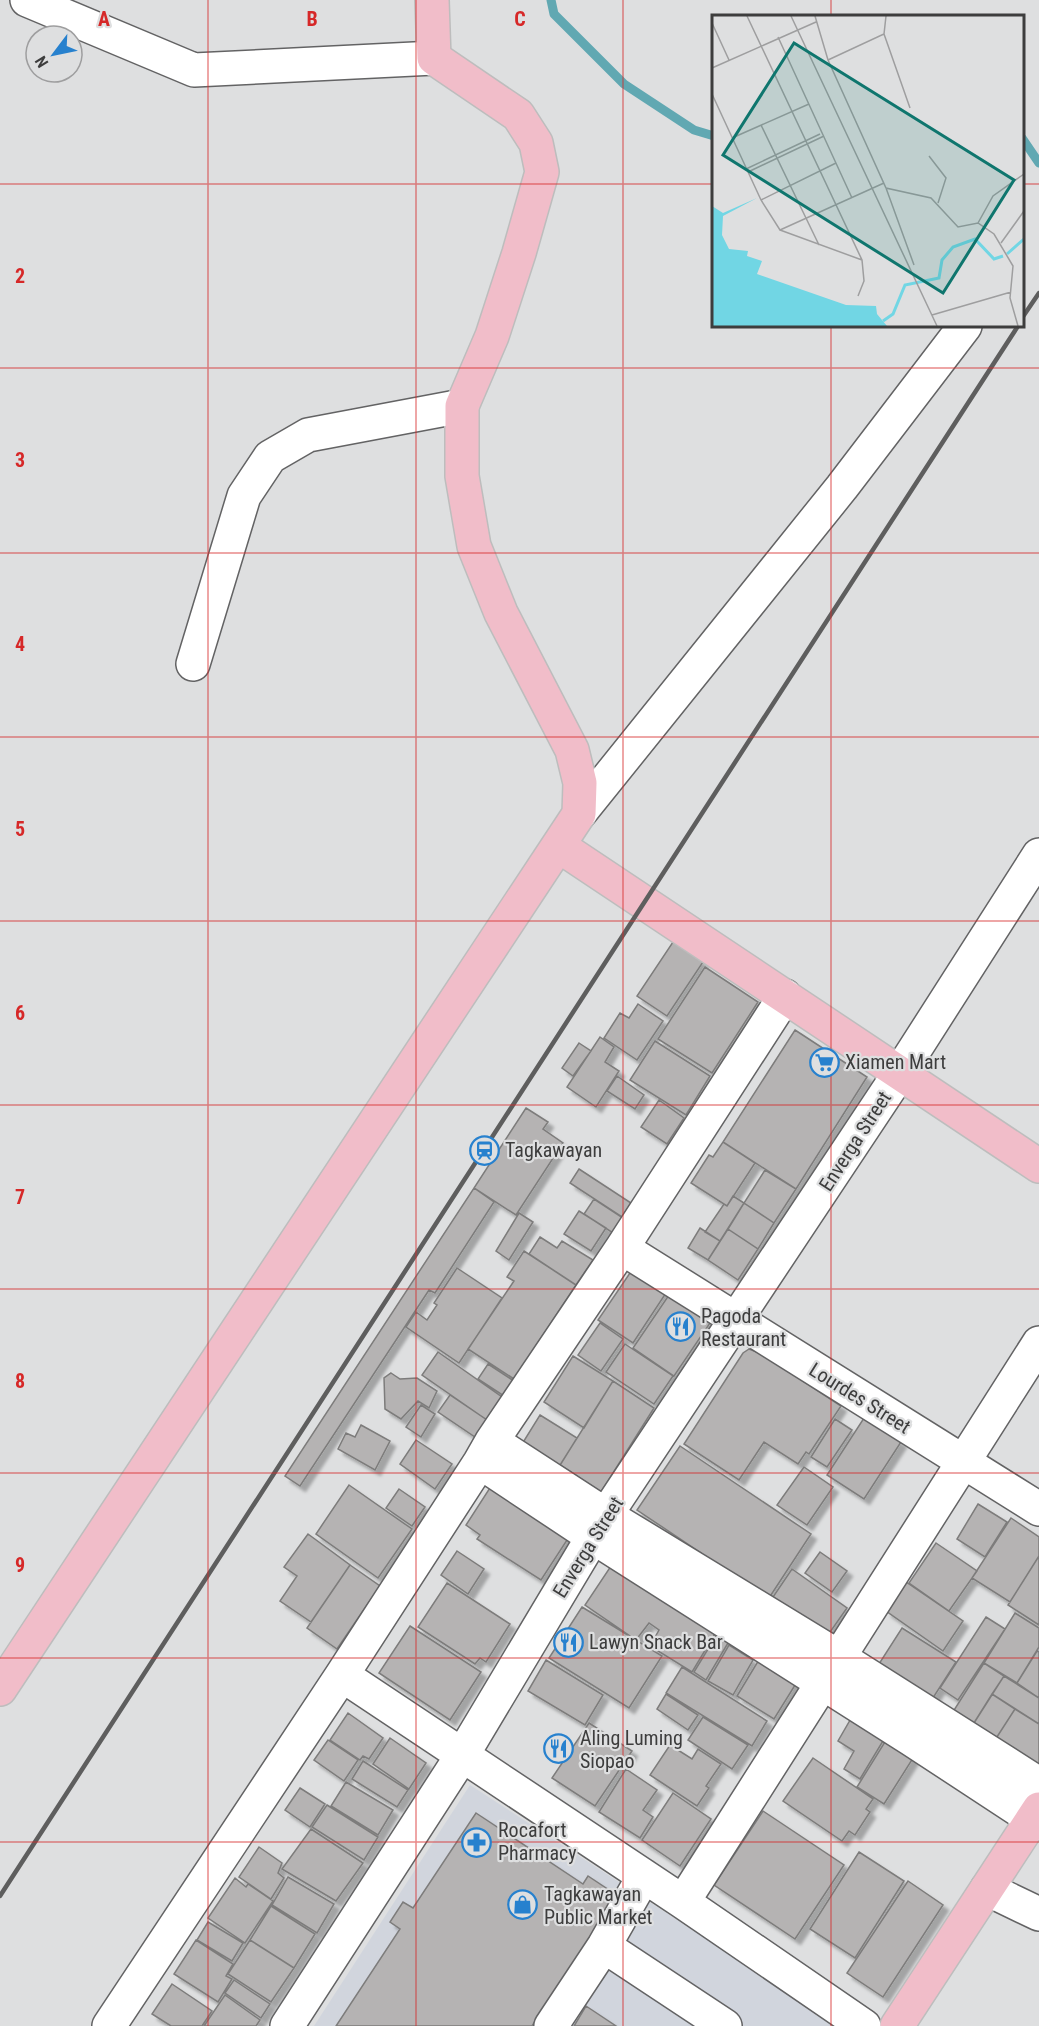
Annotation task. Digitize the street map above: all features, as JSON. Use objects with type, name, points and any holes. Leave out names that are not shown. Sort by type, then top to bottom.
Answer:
[{"type":"main road","points":[[0,1689],[579,814],[580,783],[572,750],[501,613],[474,546],[462,476],[462,406],[492,336],[542,172],[536,143],[518,115],[434,58],[432,0]]},
{"type":"main road","points":[[559,846],[1039,1166]]},
{"type":"main road","points":[[897,2026],[1037,1817]]},
{"type":"street","points":[[27,0],[194,70],[434,58]]},
{"type":"street","points":[[579,814],[842,487],[964,327]]},
{"type":"street","points":[[193,664],[244,496],[270,457],[308,435],[462,406]]},
{"type":"street","name":"Enverga Street","points":[[287,2026],[463,1754],[599,1526],[899,1074],[1039,855]]},
{"type":"street","points":[[109,2026],[342,1675],[785,996]]},
{"type":"street","name":"Lourdes Street","points":[[622,1248],[1039,1509]]},
{"type":"street","points":[[683,1902],[1039,1343]]},
{"type":"street","points":[[486,1452],[599,1526],[919,1726],[1037,1817]]},
{"type":"street","points":[[342,1675],[463,1754],[864,2026]]},
{"type":"street","points":[[919,1726],[1039,1784]]},
{"type":"street","points":[[551,2026],[604,1946],[644,1876]]},
{"type":"street","points":[[987,1889],[1039,1914]]},
{"type":"street","points":[[604,1946],[725,2026]]},
{"type":"shaded area","name":"Tagkawayan Public Market","points":[[470,1785],[840,2026],[314,2026]]},
{"type":"building","points":[[673,942],[703,962],[667,1016],[637,996]]},
{"type":"building","points":[[705,967],[758,1002],[712,1073],[658,1039]]},
{"type":"building","points":[[638,1004],[663,1021],[637,1060],[604,1038],[620,1013],[629,1018]]},
{"type":"building","points":[[795,1030],[867,1077],[796,1189],[723,1142]]},
{"type":"building","points":[[600,1037],[614,1047],[605,1062],[619,1071],[596,1107],[567,1087]]},
{"type":"building","points":[[655,1041],[710,1076],[686,1115],[630,1080]]},
{"type":"building","points":[[579,1043],[591,1051],[573,1076],[562,1068]]},
{"type":"building","points":[[617,1076],[644,1095],[635,1109],[607,1091]]},
{"type":"building","points":[[659,1100],[684,1118],[667,1144],[641,1127]]},
{"type":"building","points":[[526,1108],[548,1122],[543,1129],[563,1143],[516,1215],[474,1188]]},
{"type":"building","points":[[723,1142],[755,1163],[727,1206],[691,1183],[709,1155],[713,1157]]},
{"type":"building","points":[[579,1169],[631,1203],[622,1217],[570,1183]]},
{"type":"building","points":[[765,1170],[796,1189],[774,1223],[744,1203]]},
{"type":"building","points":[[474,1188],[494,1202],[435,1293],[429,1290],[300,1486],[285,1476]]},
{"type":"building","points":[[733,1196],[744,1203],[720,1241],[705,1232],[724,1204],[727,1206]]},
{"type":"building","points":[[594,1199],[623,1218],[613,1233],[584,1214]]},
{"type":"building","points":[[744,1203],[774,1223],[758,1249],[728,1229]]},
{"type":"building","points":[[579,1211],[606,1228],[591,1251],[564,1234]]},
{"type":"building","points":[[519,1213],[533,1222],[509,1260],[496,1251]]},
{"type":"building","points":[[700,1228],[720,1241],[708,1260],[688,1248]]},
{"type":"building","points":[[728,1229],[758,1249],[738,1280],[708,1260]]},
{"type":"building","points":[[540,1237],[557,1248],[562,1241],[593,1260],[576,1285],[529,1254]]},
{"type":"building","points":[[524,1251],[576,1285],[514,1379],[468,1349],[514,1281],[507,1277]]},
{"type":"building","points":[[457,1268],[502,1298],[459,1363],[406,1327],[416,1312],[427,1320],[437,1305],[434,1303]]},
{"type":"building","points":[[632,1270],[666,1293],[633,1343],[598,1320]]},
{"type":"building","points":[[669,1295],[710,1323],[674,1376],[633,1348]]},
{"type":"building","points":[[600,1323],[623,1339],[601,1371],[578,1355]]},
{"type":"building","points":[[625,1344],[673,1376],[654,1404],[606,1372]]},
{"type":"building","points":[[749,1349],[762,1354],[841,1406],[809,1454],[806,1452],[798,1464],[764,1442],[739,1480],[684,1444],[743,1353]]},
{"type":"building","points":[[438,1352],[502,1397],[487,1420],[422,1375]]},
{"type":"building","points":[[573,1356],[613,1381],[584,1428],[544,1402]]},
{"type":"building","points":[[488,1364],[514,1381],[504,1396],[478,1379]]},
{"type":"building","points":[[391,1373],[400,1379],[417,1378],[437,1391],[429,1408],[418,1401],[401,1419],[385,1409],[384,1378]]},
{"type":"building","points":[[613,1381],[654,1408],[601,1492],[560,1465]]},
{"type":"building","points":[[450,1395],[487,1420],[475,1437],[438,1412]]},
{"type":"building","points":[[421,1405],[435,1414],[421,1437],[406,1427]]},
{"type":"building","points":[[540,1415],[577,1438],[559,1467],[522,1444]]},
{"type":"building","points":[[864,1418],[901,1442],[864,1499],[827,1475]]},
{"type":"building","points":[[835,1419],[852,1430],[827,1467],[811,1457]]},
{"type":"building","points":[[361,1425],[390,1441],[375,1470],[338,1449],[346,1433],[355,1437]]},
{"type":"building","points":[[416,1440],[452,1464],[435,1489],[400,1464]]},
{"type":"building","points":[[680,1446],[811,1534],[769,1598],[698,1558],[701,1553],[637,1510]]},
{"type":"building","points":[[804,1467],[833,1487],[807,1525],[777,1505]]},
{"type":"building","points":[[495,1480],[571,1534],[541,1580],[477,1539],[480,1535],[466,1525]]},
{"type":"building","points":[[349,1485],[412,1529],[378,1578],[316,1534]]},
{"type":"building","points":[[399,1489],[425,1507],[412,1526],[386,1508]]},
{"type":"building","points":[[978,1504],[1007,1522],[985,1557],[957,1539]]},
{"type":"building","points":[[1011,1518],[1039,1537],[1039,1556],[1010,1602],[972,1578]]},
{"type":"building","points":[[308,1534],[350,1565],[311,1622],[280,1601],[297,1576],[284,1567]]},
{"type":"building","points":[[936,1543],[977,1571],[949,1611],[909,1583]]},
{"type":"building","points":[[457,1551],[484,1569],[468,1594],[441,1575]]},
{"type":"building","points":[[820,1552],[847,1571],[832,1592],[805,1573]]},
{"type":"building","points":[[1039,1556],[1039,1625],[1008,1605]]},
{"type":"building","points":[[613,1563],[718,1629],[692,1672],[650,1646],[659,1630],[649,1623],[636,1640],[585,1605]]},
{"type":"building","points":[[350,1565],[380,1586],[337,1649],[307,1628]]},
{"type":"building","points":[[792,1569],[847,1608],[828,1635],[773,1597]]},
{"type":"building","points":[[906,1582],[963,1621],[943,1651],[886,1611]]},
{"type":"building","points":[[447,1583],[510,1624],[486,1662],[480,1658],[475,1664],[418,1627]]},
{"type":"building","points":[[582,1607],[662,1656],[629,1708],[549,1658]]},
{"type":"building","points":[[1015,1613],[1039,1628],[1039,1647],[1017,1683],[984,1663]]},
{"type":"building","points":[[986,1617],[1005,1629],[958,1700],[940,1688]]},
{"type":"building","points":[[410,1626],[481,1672],[450,1720],[379,1673]]},
{"type":"building","points":[[902,1628],[956,1662],[931,1701],[877,1667]]},
{"type":"building","points":[[719,1631],[731,1638],[706,1680],[694,1672]]},
{"type":"building","points":[[729,1645],[753,1660],[733,1695],[708,1681]]},
{"type":"building","points":[[1037,1651],[1039,1652],[1039,1698],[1017,1683]]},
{"type":"building","points":[[760,1658],[797,1682],[774,1719],[737,1696]]},
{"type":"building","points":[[546,1660],[603,1695],[585,1725],[528,1691]]},
{"type":"building","points":[[984,1663],[1004,1676],[969,1731],[949,1718]]},
{"type":"building","points":[[682,1667],[767,1721],[752,1746],[666,1693]]},
{"type":"building","points":[[1004,1676],[1039,1698],[1039,1724],[992,1694]]},
{"type":"building","points":[[666,1694],[698,1715],[688,1730],[657,1709]]},
{"type":"building","points":[[992,1694],[1015,1709],[995,1740],[972,1726]]},
{"type":"building","points":[[1015,1709],[1039,1724],[1039,1767],[995,1740]]},
{"type":"building","points":[[348,1713],[383,1738],[369,1759],[363,1756],[360,1760],[330,1740]]},
{"type":"building","points":[[853,1715],[886,1736],[860,1779],[844,1769],[854,1751],[838,1741]]},
{"type":"building","points":[[703,1717],[748,1745],[732,1769],[688,1740]]},
{"type":"building","points":[[589,1723],[632,1751],[595,1806],[552,1778]]},
{"type":"building","points":[[888,1737],[915,1755],[884,1804],[857,1787]]},
{"type":"building","points":[[390,1738],[426,1763],[409,1789],[373,1764]]},
{"type":"building","points":[[328,1740],[358,1760],[344,1781],[314,1760]]},
{"type":"building","points":[[670,1745],[692,1759],[698,1749],[721,1764],[706,1786],[709,1788],[697,1806],[650,1775]]},
{"type":"building","points":[[813,1758],[873,1799],[866,1809],[870,1812],[855,1835],[849,1831],[842,1841],[783,1801]]},
{"type":"building","points":[[363,1761],[408,1790],[397,1807],[352,1779]]},
{"type":"building","points":[[626,1769],[657,1790],[643,1810],[653,1817],[640,1838],[599,1812]]},
{"type":"building","points":[[346,1782],[393,1810],[378,1835],[331,1806]]},
{"type":"building","points":[[300,1788],[325,1804],[310,1827],[285,1810]]},
{"type":"building","points":[[673,1793],[711,1819],[680,1866],[642,1840]]},
{"type":"building","points":[[327,1805],[378,1837],[364,1860],[312,1827]]},
{"type":"building","points":[[763,1811],[844,1865],[795,1939],[714,1885]]},
{"type":"building","points":[[476,1813],[583,1884],[588,1876],[618,1896],[532,2026],[336,2026],[400,1929],[390,1922],[403,1902],[413,1908]]},
{"type":"building","points":[[311,1829],[363,1863],[336,1901],[282,1869]]},
{"type":"building","points":[[259,1847],[282,1863],[278,1873],[284,1878],[271,1899],[239,1877]]},
{"type":"building","points":[[859,1852],[904,1881],[855,1958],[810,1929]]},
{"type":"building","points":[[288,1877],[334,1904],[317,1933],[272,1905]]},
{"type":"building","points":[[235,1878],[246,1887],[248,1884],[273,1901],[245,1943],[208,1918]]},
{"type":"building","points":[[908,1881],[943,1905],[883,1997],[847,1973]]},
{"type":"building","points":[[271,1906],[315,1934],[294,1968],[250,1940]]},
{"type":"building","points":[[208,1922],[243,1943],[232,1961],[197,1940]]},
{"type":"building","points":[[196,1940],[233,1964],[226,1976],[232,1979],[218,2002],[174,1974]]},
{"type":"building","points":[[250,1940],[294,1968],[271,2002],[228,1974]]},
{"type":"building","points":[[234,1980],[270,2004],[261,2018],[225,1993]]},
{"type":"building","points":[[172,1984],[212,2011],[202,2026],[171,2026],[152,2014]]},
{"type":"building","points":[[225,1995],[260,2020],[256,2026],[204,2026]]},
{"type":"building","points":[[586,2006],[616,2026],[574,2026]]},
{"type":"waterway","points":[[551,0],[554,14],[624,84],[694,130],[712,135]]},
{"type":"waterway","points":[[1024,141],[1039,163]]},
{"type":"railway","points":[[1024,315],[1039,293]]},
{"type":"railway","points":[[0,1896],[1017,327]]},
{"type":"place","name":"Xiamen Mart","points":[[824,1062]]},
{"type":"place","name":"Tagkawayan","points":[[484,1150]]},
{"type":"place","name":"Pagoda Restaurant","points":[[680,1327]]},
{"type":"place","name":"Lawyn Snack Bar","points":[[568,1642]]},
{"type":"place","name":"Aling Luming Siopao","points":[[559,1749]]},
{"type":"place","name":"Rocafort Pharmacy","points":[[477,1842]]},
{"type":"place","name":"Tagkawayan Public Market","points":[[523,1905]]}]
